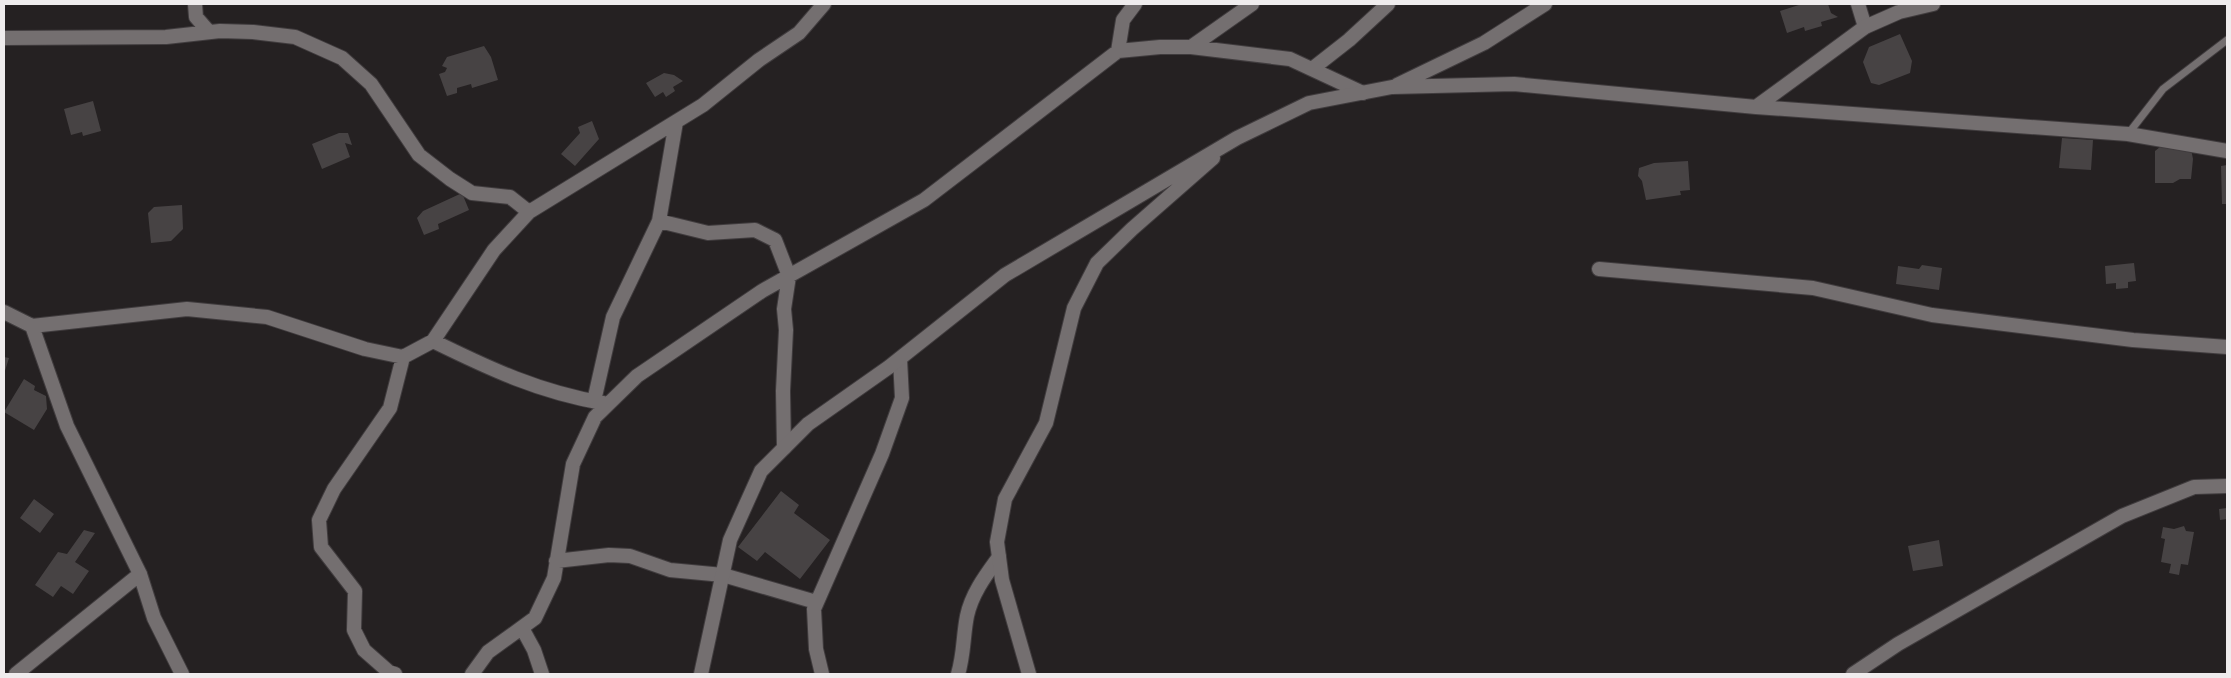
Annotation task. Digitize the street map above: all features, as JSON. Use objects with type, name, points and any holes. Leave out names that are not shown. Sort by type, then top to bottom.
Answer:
[{"type":"street","points":[[195,4],[196,17],[209,32]]},
{"type":"street","points":[[4,312],[32,326],[187,309],[267,317],[365,349],[404,357],[432,341],[494,250],[529,212],[703,105],[759,60],[799,33],[824,4]]},
{"type":"street","points":[[1118,51],[1123,20],[1135,4]]},
{"type":"street","points":[[1192,47],[1252,4]]},
{"type":"street","points":[[1312,69],[1349,40],[1388,4]]},
{"type":"street","points":[[1392,87],[1484,43],[1545,4]]},
{"type":"street","points":[[1858,4],[1865,27]]},
{"type":"street","points":[[1756,107],[1865,27],[1899,12],[1933,4]]},
{"type":"street","points":[[4,38],[166,37],[209,32],[253,32],[295,38],[342,58],[371,84],[419,154],[450,180],[472,194],[510,197],[529,212]]},
{"type":"street","points":[[472,674],[488,652],[536,618],[554,578],[573,464],[595,417],[636,376],[762,291],[924,200],[1118,51],[1160,47],[1192,47],[1290,59],[1363,93]]},
{"type":"street","points":[[702,674],[730,540],[761,471],[808,424],[900,359],[1005,275],[1237,138],[1309,103],[1392,87],[1514,84],[1756,107],[2128,134],[2227,151]]},
{"type":"street","points":[[594,401],[613,317],[658,222],[676,122]]},
{"type":"street","points":[[1029,674],[1002,580],[997,542],[1005,498],[1046,423],[1074,308],[1097,263],[1132,229],[1237,138]]},
{"type":"street","points":[[658,222],[708,233],[755,230],[775,240],[789,276],[784,310],[786,330],[783,391],[784,448]]},
{"type":"street","points":[[1599,269],[1813,288],[1932,315],[2133,340],[2227,347]]},
{"type":"street","points":[[32,326],[67,426],[140,574],[154,618],[182,674]]},
{"type":"street","points":[[432,341],[502,375],[565,396],[608,404]]},
{"type":"street","points":[[395,674],[389,672],[364,650],[354,630],[356,591],[321,547],[319,520],[334,489],[390,408],[404,357]]},
{"type":"street","points":[[822,674],[816,649],[814,609],[882,454],[902,398],[900,359]]},
{"type":"street","points":[[1853,674],[1898,644],[2122,516],[2194,487],[2227,486]]},
{"type":"street","points":[[556,561],[609,555],[630,556],[670,570],[723,575],[816,602]]},
{"type":"street","points":[[958,674],[962,662],[967,615],[984,578],[999,557]]},
{"type":"street","points":[[16,674],[140,574]]},
{"type":"street","points":[[522,628],[534,650],[542,674]]},
{"type":"lane","points":[[2128,134],[2163,89],[2227,40]]},
{"type":"building","points":[[1802,4],[1828,4],[1831,13],[1838,17],[1821,22],[1822,26],[1805,31],[1804,27],[1787,33],[1780,11]]},
{"type":"building","points":[[1900,34],[1912,61],[1910,73],[1879,85],[1871,83],[1863,62],[1869,47]]},
{"type":"building","points":[[484,46],[491,57],[498,80],[472,88],[471,84],[457,88],[457,93],[447,96],[439,74],[445,72],[447,68],[442,66],[447,57]]},
{"type":"building","points":[[664,73],[674,75],[683,81],[673,87],[675,91],[666,97],[663,92],[655,97],[646,83]]},
{"type":"building","points":[[93,101],[101,131],[83,136],[82,132],[71,135],[64,109]]},
{"type":"building","points":[[592,121],[599,139],[575,166],[561,154],[580,133],[578,127]]},
{"type":"building","points":[[339,133],[348,133],[352,145],[345,143],[350,157],[322,169],[312,144]]},
{"type":"building","points":[[2062,138],[2093,140],[2091,170],[2059,168]]},
{"type":"building","points":[[2160,147],[2191,149],[2193,159],[2191,179],[2180,179],[2173,183],[2155,183],[2155,151]]},
{"type":"building","points":[[1688,161],[1690,190],[1680,191],[1681,195],[1646,200],[1642,181],[1638,176],[1639,168],[1654,163]]},
{"type":"building","points":[[2227,165],[2227,204],[2222,204],[2221,166]]},
{"type":"building","points":[[462,193],[469,210],[438,224],[439,229],[424,235],[417,218],[423,211]]},
{"type":"building","points":[[182,205],[183,229],[171,241],[151,243],[148,213],[154,207]]},
{"type":"building","points":[[2134,263],[2136,281],[2128,282],[2128,288],[2116,289],[2116,283],[2106,284],[2105,266]]},
{"type":"building","points":[[1922,265],[1942,268],[1939,290],[1896,284],[1898,266],[1919,269]]},
{"type":"building","points":[[4,357],[9,358],[4,374]]},
{"type":"building","points":[[24,379],[35,386],[34,390],[46,396],[47,409],[34,430],[4,412]]},
{"type":"building","points":[[781,491],[799,505],[794,513],[830,540],[800,579],[765,552],[757,561],[738,547]]},
{"type":"building","points":[[34,499],[54,514],[40,533],[20,518]]},
{"type":"building","points":[[2227,508],[2227,519],[2220,520],[2219,509]]},
{"type":"building","points":[[2184,526],[2186,531],[2194,532],[2188,565],[2181,564],[2179,575],[2169,573],[2171,564],[2161,562],[2165,539],[2161,538],[2163,527],[2174,529]]},
{"type":"building","points":[[84,530],[95,533],[75,562],[89,571],[73,594],[61,586],[53,597],[35,585],[58,552],[67,554]]},
{"type":"building","points":[[1939,540],[1943,566],[1913,571],[1908,546]]}]
